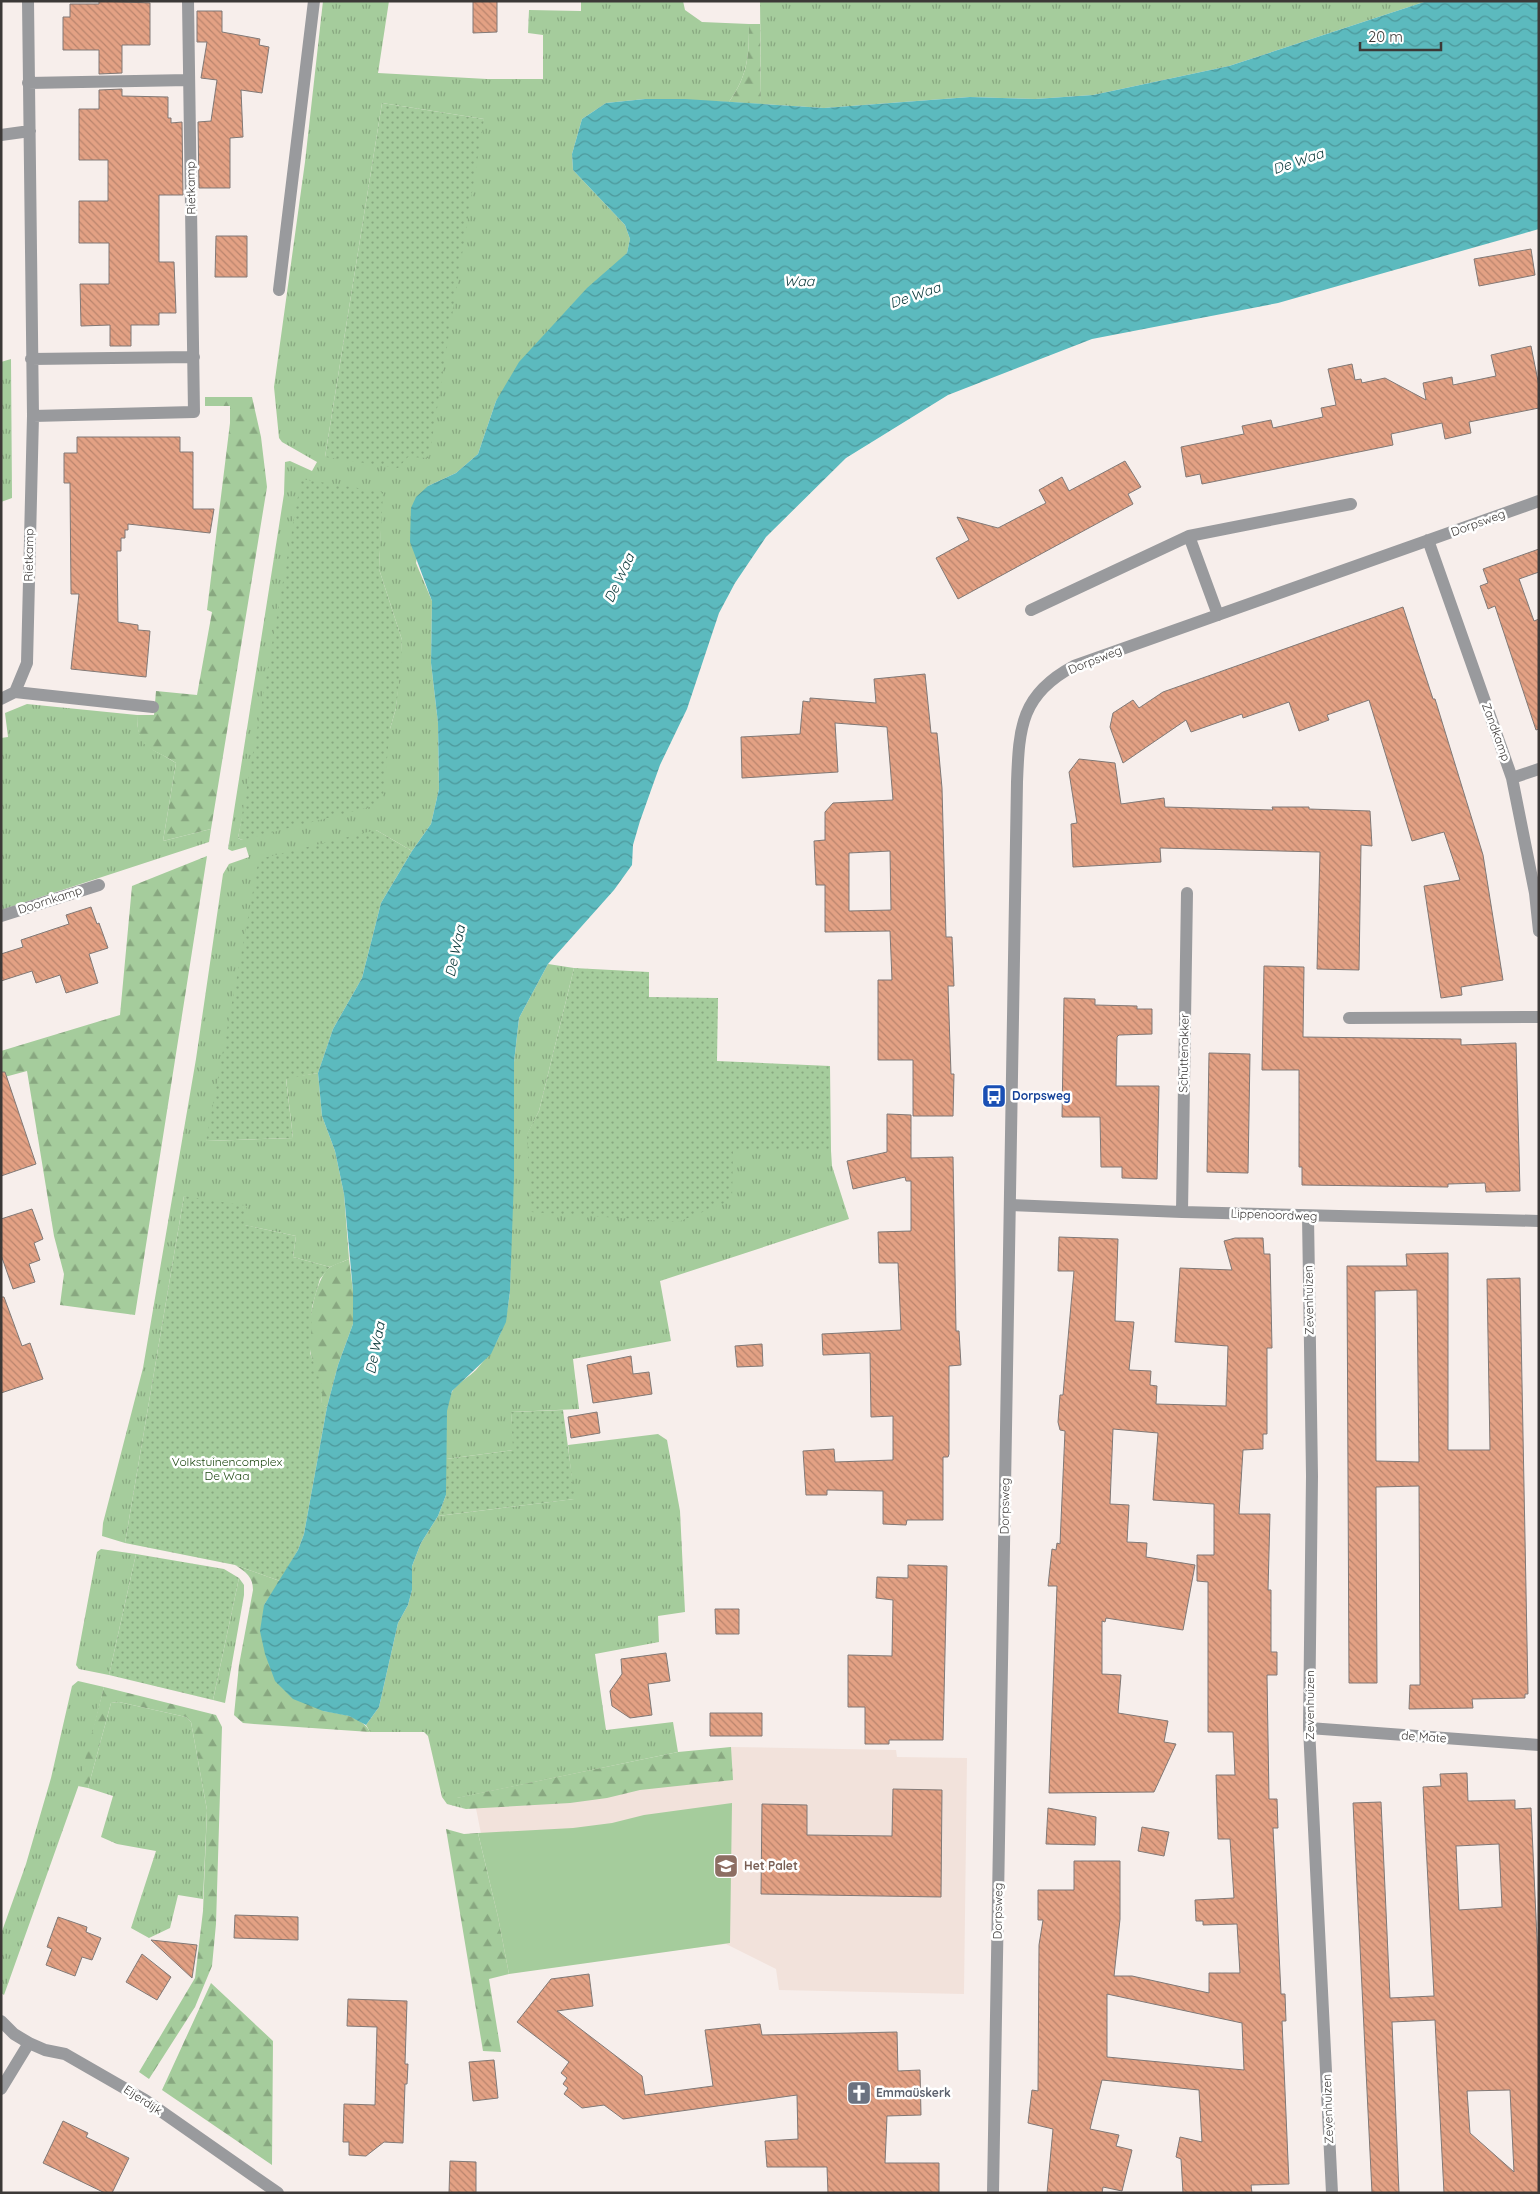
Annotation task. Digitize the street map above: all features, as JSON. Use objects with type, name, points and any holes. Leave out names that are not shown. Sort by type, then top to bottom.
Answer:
[{"type":"street","name":"Rietkamp","points":[[15,692],[26,662],[33,416],[28,1]]},
{"type":"street","name":"Rietkamp","points":[[33,416],[194,412],[188,1]]},
{"type":"street","points":[[279,290],[314,1]]},
{"type":"street","points":[[28,84],[189,80]]},
{"type":"street","points":[[1,135],[30,131]]},
{"type":"street","points":[[31,359],[194,357]]},
{"type":"street","name":"Dorpsweg","points":[[993,2193],[1017,782],[1018,750],[1024,718],[1036,694],[1051,680],[1066,670],[1539,501]]},
{"type":"street","points":[[1031,610],[1189,536],[1351,504]]},
{"type":"street","points":[[1189,536],[1218,615]]},
{"type":"street","name":"Zandkamp","points":[[1428,540],[1512,778],[1535,893],[1539,931]]},
{"type":"street","points":[[1,699],[15,692],[153,707]]},
{"type":"street","points":[[1512,778],[1539,769]]},
{"type":"street","name":"Doornkamp","points":[[1,916],[98,885]]},
{"type":"street","name":"Schuttenakker","points":[[1182,1212],[1187,893]]},
{"type":"street","points":[[1348,1018],[1539,1017]]},
{"type":"street","name":"Lippenoordweg","points":[[1010,1205],[1539,1222]]},
{"type":"street","name":"Zevenhuizen","points":[[1308,1216],[1312,1476],[1309,1728],[1332,2193]]},
{"type":"street","name":"de Mate","points":[[1309,1728],[1539,1745]]},
{"type":"street","name":"Eijerdijk","points":[[1,2021],[14,2034],[29,2043],[46,2050],[65,2054],[145,2100],[278,2193]]},
{"type":"street","points":[[1,2089],[29,2043]]},
{"type":"shaded area","name":"Het Palet","points":[[731,1747],[896,1750],[897,1757],[967,1758],[964,1994],[779,1990],[776,1969],[726,1944],[508,1971],[472,1788]]},
{"type":"green space","points":[[323,1],[389,1],[378,73],[487,79],[543,79],[543,35],[528,33],[529,10],[581,11],[581,1],[683,1],[685,10],[702,22],[749,24],[749,46],[744,74],[729,102],[645,99],[606,103],[582,119],[572,154],[573,170],[625,225],[630,239],[627,253],[496,401],[478,454],[456,473],[428,486],[416,563],[432,601],[431,663],[438,723],[439,789],[431,824],[412,851],[376,830],[206,1141],[293,1138],[286,1078],[318,1073],[322,1116],[335,1151],[344,1194],[349,1259],[330,1267],[293,1257],[296,1236],[244,1225],[184,1196],[125,1543],[102,1536],[103,1523],[143,1368],[196,1059],[223,874],[229,864],[249,857],[246,847],[232,851],[228,849],[284,494],[285,462],[290,461],[312,471],[317,462],[282,442],[279,438],[274,387],[305,162]],"holes":[[[382,103],[484,119],[325,457]],[[382,492],[379,569],[402,640],[396,708],[390,729],[242,840],[238,838],[242,818]]]},
{"type":"green space","points":[[760,1],[1427,1],[1229,66],[1093,95],[1035,99],[970,97],[824,108],[761,104]]},
{"type":"green space","points":[[749,24],[760,24],[761,104],[729,102],[744,74],[749,46]]},
{"type":"green space","points":[[382,103],[484,119],[429,458],[408,457],[398,468],[325,457]]},
{"type":"green space","points":[[11,359],[12,498],[1,502],[1,362]]},
{"type":"green space","points":[[205,397],[252,397],[261,437],[267,487],[211,829],[163,841],[176,763],[143,742],[138,727],[137,715],[154,715],[156,691],[197,695],[212,612],[207,610],[230,423],[230,406],[205,406]]},
{"type":"green space","points":[[301,479],[383,492],[379,569],[402,640],[396,708],[390,729],[383,798],[378,805],[242,840],[238,838]]},
{"type":"green space","points":[[27,704],[137,715],[140,735],[143,741],[153,750],[176,763],[163,841],[211,829],[209,842],[1,910],[1,738],[8,737],[5,713]]},
{"type":"green space","points":[[376,830],[412,851],[381,903],[362,978],[333,1029],[318,1073],[286,1079],[293,1138],[206,1141],[259,859]]},
{"type":"green space","points":[[207,856],[135,1315],[60,1305],[64,1274],[54,1236],[27,1071],[1,1078],[1,1051],[120,1015],[132,886]]},
{"type":"green space","points":[[548,964],[574,968],[539,1111],[527,1135],[733,1151],[831,1151],[832,1166],[849,1219],[660,1281],[671,1341],[573,1359],[579,1409],[511,1412],[514,1450],[446,1459],[446,1424],[448,1405],[453,1390],[476,1370],[491,1351],[504,1324],[510,1291],[514,1062],[519,1018]]},
{"type":"green space","points":[[574,968],[649,972],[649,997],[718,998],[717,1061],[830,1066],[831,1151],[733,1151],[732,1200],[678,1222],[531,1212],[527,1134],[539,1111]]},
{"type":"green space","name":"Volkstuinencomplex De Waa","points":[[184,1196],[247,1206],[245,1225],[296,1236],[293,1257],[330,1267],[320,1279],[312,1307],[310,1353],[323,1388],[321,1403],[327,1407],[304,1534],[298,1550],[280,1581],[235,1565],[125,1543]]},
{"type":"green space","points":[[349,1259],[353,1291],[353,1324],[338,1365],[327,1407],[321,1404],[320,1384],[311,1355],[310,1323],[318,1286],[323,1276],[330,1267]]},
{"type":"green space","points":[[563,1410],[575,1499],[438,1516],[446,1495],[446,1459],[513,1450],[511,1412]]},
{"type":"green space","points":[[658,1434],[667,1440],[680,1511],[685,1612],[658,1616],[659,1642],[595,1654],[606,1730],[673,1722],[678,1752],[457,1798],[462,1808],[447,1804],[442,1797],[428,1736],[424,1732],[370,1732],[366,1725],[379,1707],[398,1623],[408,1605],[412,1590],[412,1566],[421,1543],[438,1516],[574,1499],[568,1445]]},
{"type":"green space","points":[[101,1549],[136,1554],[109,1675],[79,1669],[76,1665],[97,1552]]},
{"type":"green space","points":[[136,1554],[224,1569],[239,1578],[213,1700],[109,1675]]},
{"type":"green space","points":[[235,1565],[280,1581],[264,1605],[323,1711],[343,1714],[356,1719],[366,1726],[370,1732],[243,1723],[234,1715],[239,1665],[253,1590],[252,1582],[248,1575]]},
{"type":"green space","points":[[239,1578],[244,1585],[244,1595],[225,1703],[213,1700]]},
{"type":"green space","points":[[78,1681],[104,1687],[82,1776],[4,1995],[1,1993],[1,1934],[26,1864],[51,1778],[72,1686]]},
{"type":"green space","points":[[104,1687],[216,1715],[222,1727],[216,1924],[212,1966],[195,2007],[149,2079],[139,2072],[195,1978],[203,1911],[207,1810],[191,1722],[186,1717],[119,1702],[111,1703],[88,1788],[78,1786]]},
{"type":"green space","points":[[119,1702],[186,1717],[191,1722],[207,1810],[203,1899],[178,1895],[170,1928],[149,1938],[131,1928],[156,1851],[117,1844],[101,1837],[113,1796],[88,1788],[111,1703]]},
{"type":"green space","points":[[731,1747],[733,1780],[640,1790],[607,1798],[570,1803],[466,1809],[462,1808],[456,1798],[678,1752]]},
{"type":"green space","points":[[732,1803],[730,1943],[509,1974],[478,1833],[573,1828],[612,1823],[644,1815]]},
{"type":"green space","points":[[446,1829],[464,1834],[478,1833],[509,1974],[489,1979],[501,2052],[483,2051]]},
{"type":"green space","points":[[211,1983],[273,2041],[272,2165],[162,2090]]},
{"type":"water","name":"Waa","points":[[1427,1],[1539,1],[1539,229],[1278,303],[1092,339],[948,395],[846,458],[766,537],[735,583],[719,613],[687,709],[660,765],[633,845],[632,865],[614,890],[548,964],[519,1018],[514,1062],[514,1177],[510,1291],[506,1322],[491,1354],[452,1391],[447,1411],[446,1495],[438,1516],[421,1543],[412,1566],[412,1590],[408,1605],[398,1623],[379,1707],[366,1725],[349,1716],[323,1711],[293,1699],[275,1681],[265,1654],[260,1631],[264,1605],[298,1550],[304,1534],[327,1407],[338,1365],[353,1324],[353,1291],[344,1194],[335,1151],[322,1116],[318,1073],[333,1029],[362,978],[381,903],[412,851],[431,824],[439,789],[438,723],[431,663],[432,601],[410,542],[411,508],[416,497],[428,486],[456,473],[478,454],[496,401],[519,362],[587,288],[627,253],[630,239],[625,225],[573,170],[572,154],[582,119],[606,103],[645,99],[685,99],[824,108],[970,97],[1035,99],[1093,95],[1229,66]]},
{"type":"building","points":[[99,1],[150,3],[150,45],[122,45],[122,73],[99,74],[99,50],[63,50],[63,17],[70,17],[70,4],[99,4]]},
{"type":"building","points":[[473,1],[497,1],[497,32],[473,33]]},
{"type":"building","points":[[197,11],[222,11],[222,32],[260,39],[259,45],[269,47],[262,93],[241,90],[243,137],[230,138],[230,188],[199,188],[198,122],[211,121],[217,80],[201,78],[207,42],[197,42]]},
{"type":"building","points":[[122,89],[122,96],[168,97],[168,118],[171,118],[171,123],[182,122],[183,195],[159,195],[159,262],[174,262],[176,313],[159,313],[159,325],[131,325],[131,346],[110,346],[110,325],[81,326],[80,284],[109,284],[109,243],[79,243],[79,201],[108,201],[108,160],[79,160],[79,109],[99,109],[99,90]]},
{"type":"building","points":[[216,236],[247,236],[247,277],[215,277]]},
{"type":"building","points":[[1531,249],[1535,275],[1479,286],[1474,259]]},
{"type":"building","points":[[1531,346],[1539,386],[1539,408],[1469,422],[1471,433],[1445,439],[1442,423],[1391,434],[1393,445],[1202,484],[1200,474],[1186,477],[1181,447],[1244,434],[1242,426],[1271,420],[1273,428],[1323,417],[1321,408],[1336,405],[1328,369],[1352,364],[1355,380],[1361,379],[1362,383],[1385,378],[1426,400],[1423,383],[1452,377],[1453,385],[1496,376],[1491,355]]},
{"type":"building","points":[[77,437],[180,437],[180,452],[193,452],[193,509],[214,509],[210,533],[128,524],[128,530],[125,530],[125,538],[121,538],[121,551],[117,551],[118,622],[138,625],[138,630],[150,631],[146,677],[71,669],[79,594],[71,594],[70,483],[64,483],[64,453],[77,453]]},
{"type":"building","points":[[1125,461],[1141,487],[1128,494],[1133,504],[958,599],[936,558],[969,540],[957,517],[998,528],[1046,503],[1039,490],[1062,477],[1069,491]]},
{"type":"building","points":[[1539,549],[1539,572],[1519,579],[1534,621],[1539,619],[1539,729],[1536,730],[1495,606],[1488,609],[1480,586],[1488,583],[1483,569]]},
{"type":"building","points":[[1403,607],[1433,699],[1435,699],[1483,855],[1503,980],[1461,987],[1462,995],[1441,998],[1424,886],[1460,880],[1444,832],[1412,841],[1369,700],[1327,715],[1329,720],[1299,731],[1289,702],[1243,718],[1242,714],[1191,732],[1186,720],[1123,763],[1110,727],[1113,713],[1133,700],[1139,708],[1163,692]]},
{"type":"building","points":[[925,674],[931,733],[937,733],[942,788],[946,937],[952,937],[954,986],[948,986],[951,1074],[954,1074],[953,1116],[913,1116],[913,1060],[878,1060],[878,980],[892,980],[890,931],[825,932],[825,885],[816,885],[814,841],[825,840],[825,812],[833,803],[893,800],[887,727],[835,723],[838,772],[742,778],[741,737],[800,734],[803,701],[810,702],[810,698],[876,703],[874,679]],"holes":[[[890,851],[891,910],[849,911],[849,853]]]},
{"type":"building","points":[[1079,759],[1115,763],[1121,804],[1164,798],[1165,807],[1273,810],[1272,807],[1309,807],[1309,809],[1370,811],[1372,846],[1361,845],[1359,970],[1317,969],[1320,852],[1160,848],[1161,862],[1073,867],[1071,824],[1077,823],[1069,772]]},
{"type":"building","points":[[91,907],[108,948],[89,954],[98,983],[66,993],[60,975],[36,983],[32,971],[1,981],[1,954],[23,947],[21,940],[69,924],[66,915]]},
{"type":"building","points":[[1264,966],[1304,967],[1303,1037],[1461,1039],[1461,1045],[1516,1043],[1520,1191],[1486,1192],[1485,1183],[1448,1184],[1448,1187],[1302,1185],[1302,1167],[1299,1167],[1299,1070],[1262,1070]]},
{"type":"building","points":[[1064,998],[1095,999],[1095,1005],[1137,1006],[1137,1009],[1152,1009],[1152,1034],[1119,1035],[1117,1037],[1116,1086],[1159,1086],[1157,1179],[1122,1178],[1122,1167],[1101,1167],[1100,1117],[1062,1117]]},
{"type":"building","points":[[1209,1053],[1250,1054],[1248,1173],[1207,1172]]},
{"type":"building","points":[[1,1072],[5,1072],[36,1164],[1,1176]]},
{"type":"building","points":[[887,1114],[911,1115],[911,1158],[953,1157],[956,1331],[959,1331],[961,1365],[949,1366],[949,1454],[948,1457],[943,1457],[943,1520],[907,1520],[906,1525],[883,1524],[883,1491],[827,1490],[827,1495],[806,1495],[803,1451],[834,1449],[835,1462],[893,1460],[893,1416],[871,1417],[870,1353],[823,1355],[822,1334],[901,1330],[898,1263],[879,1263],[878,1232],[911,1231],[911,1181],[906,1181],[905,1177],[853,1189],[847,1161],[887,1152]]},
{"type":"building","points":[[32,1209],[43,1239],[34,1243],[40,1260],[29,1264],[35,1282],[13,1289],[1,1255],[1,1219]]},
{"type":"building","points":[[1059,1237],[1118,1239],[1115,1321],[1134,1322],[1129,1370],[1151,1371],[1150,1385],[1157,1386],[1156,1404],[1226,1406],[1228,1346],[1175,1342],[1180,1268],[1232,1270],[1224,1241],[1235,1238],[1263,1238],[1264,1254],[1270,1254],[1272,1348],[1267,1348],[1267,1434],[1263,1434],[1263,1449],[1243,1450],[1239,1514],[1270,1514],[1268,1590],[1271,1590],[1271,1652],[1277,1652],[1277,1675],[1267,1675],[1269,1799],[1277,1799],[1278,1828],[1273,1828],[1281,1994],[1285,1994],[1286,2021],[1282,2021],[1289,2184],[1251,2185],[1252,2193],[1183,2193],[1181,2159],[1176,2157],[1180,2137],[1202,2142],[1199,2090],[1102,2080],[1090,2129],[1119,2135],[1116,2146],[1132,2150],[1122,2191],[1103,2187],[1102,2193],[1047,2193],[1053,2129],[1028,2123],[1032,2090],[1038,2091],[1039,1945],[1043,1920],[1038,1920],[1038,1890],[1074,1890],[1074,1861],[1120,1861],[1120,1919],[1114,1976],[1132,1976],[1209,1993],[1209,1973],[1240,1973],[1237,1924],[1203,1925],[1203,1921],[1196,1921],[1195,1900],[1234,1898],[1230,1839],[1218,1839],[1216,1775],[1235,1775],[1233,1732],[1208,1732],[1208,1582],[1197,1581],[1197,1555],[1214,1555],[1214,1504],[1153,1500],[1158,1433],[1113,1429],[1110,1504],[1129,1505],[1127,1542],[1147,1543],[1146,1557],[1195,1565],[1183,1630],[1106,1618],[1105,1622],[1102,1621],[1102,1674],[1121,1675],[1118,1713],[1168,1721],[1164,1742],[1176,1744],[1154,1792],[1049,1793],[1057,1586],[1048,1586],[1052,1549],[1056,1550],[1057,1543],[1060,1544],[1065,1431],[1060,1430],[1058,1422],[1060,1395],[1063,1395],[1074,1271],[1058,1271]],"holes":[[[1107,1994],[1242,2023],[1244,2070],[1107,2057]]]},
{"type":"building","points":[[1448,1253],[1448,1450],[1490,1450],[1487,1279],[1520,1278],[1528,1694],[1525,1694],[1525,1698],[1472,1699],[1473,1708],[1409,1709],[1410,1685],[1420,1685],[1419,1486],[1376,1487],[1377,1683],[1349,1683],[1347,1266],[1407,1266],[1406,1254]],"holes":[[[1417,1290],[1419,1462],[1376,1461],[1375,1291]]]},
{"type":"building","points":[[1,1297],[4,1297],[22,1346],[30,1343],[43,1379],[1,1393]]},
{"type":"building","points":[[762,1344],[763,1366],[737,1367],[735,1346]]},
{"type":"building","points":[[631,1356],[633,1374],[649,1372],[652,1394],[593,1403],[587,1365]]},
{"type":"building","points":[[597,1412],[600,1433],[571,1438],[568,1417]]},
{"type":"building","points":[[908,1565],[947,1566],[943,1740],[889,1740],[889,1744],[865,1744],[865,1707],[848,1707],[848,1655],[892,1656],[893,1600],[876,1598],[877,1577],[908,1578]]},
{"type":"building","points":[[715,1609],[739,1609],[739,1634],[716,1634]]},
{"type":"building","points":[[666,1653],[670,1681],[648,1684],[652,1715],[630,1718],[612,1706],[610,1691],[622,1674],[621,1659]]},
{"type":"building","points":[[710,1713],[762,1713],[762,1736],[710,1736]]},
{"type":"building","points":[[1467,1773],[1468,1801],[1515,1800],[1515,1809],[1531,1808],[1539,1983],[1539,2193],[1444,2193],[1435,2020],[1392,2022],[1399,2193],[1372,2193],[1353,1803],[1381,1802],[1390,1998],[1434,1996],[1423,1787],[1441,1786],[1440,1774]],"holes":[[[1499,1844],[1502,1907],[1459,1910],[1456,1846]],[[1510,2090],[1514,2172],[1470,2133],[1467,2091]]]},
{"type":"building","points":[[893,1789],[942,1790],[941,1897],[761,1894],[762,1804],[807,1805],[807,1835],[892,1836]]},
{"type":"building","points":[[1048,1808],[1096,1817],[1095,1845],[1046,1844]]},
{"type":"building","points":[[1142,1827],[1169,1832],[1164,1856],[1138,1851]]},
{"type":"building","points":[[235,1915],[298,1917],[298,1940],[234,1938]]},
{"type":"building","points":[[58,1917],[87,1927],[86,1932],[101,1938],[92,1960],[82,1957],[75,1976],[46,1965],[52,1949],[47,1947]]},
{"type":"building","points":[[151,1940],[197,1945],[192,1978]]},
{"type":"building","points":[[142,1954],[171,1977],[157,2000],[126,1982]]},
{"type":"building","points":[[589,1974],[593,2006],[557,2011],[642,2076],[645,2095],[713,2086],[705,2030],[760,2024],[762,2035],[897,2032],[898,2071],[920,2070],[921,2115],[887,2116],[885,2163],[939,2163],[939,2193],[828,2193],[827,2167],[767,2167],[765,2141],[798,2139],[797,2095],[623,2119],[604,2105],[582,2108],[564,2094],[568,2088],[563,2084],[567,2078],[561,2073],[569,2062],[517,2022],[551,1979]]},
{"type":"building","points":[[348,1999],[407,2001],[405,2064],[408,2064],[407,2084],[405,2084],[403,2143],[384,2142],[366,2156],[349,2155],[349,2142],[343,2142],[344,2104],[375,2105],[377,2027],[347,2026]]},
{"type":"building","points":[[494,2060],[498,2098],[473,2101],[469,2062]]},
{"type":"building","points":[[63,2121],[88,2133],[86,2137],[129,2158],[112,2193],[105,2193],[43,2163]]},
{"type":"building","points":[[450,2161],[476,2162],[476,2193],[449,2193]]},
{"type":"place","name":"Dorpsweg","points":[[994,1096]]},
{"type":"place","name":"Het Palet","points":[[726,1866]]},
{"type":"place","name":"Emmaüskerk","points":[[859,2093]]},
{"type":"water label","name":"De Waa","points":[[1298,161]]},
{"type":"water label","name":"De Waa","points":[[915,295]]},
{"type":"water label","name":"De Waa","points":[[619,578]]},
{"type":"water label","name":"De Waa","points":[[455,951]]},
{"type":"water label","name":"De Waa","points":[[375,1348]]}]
